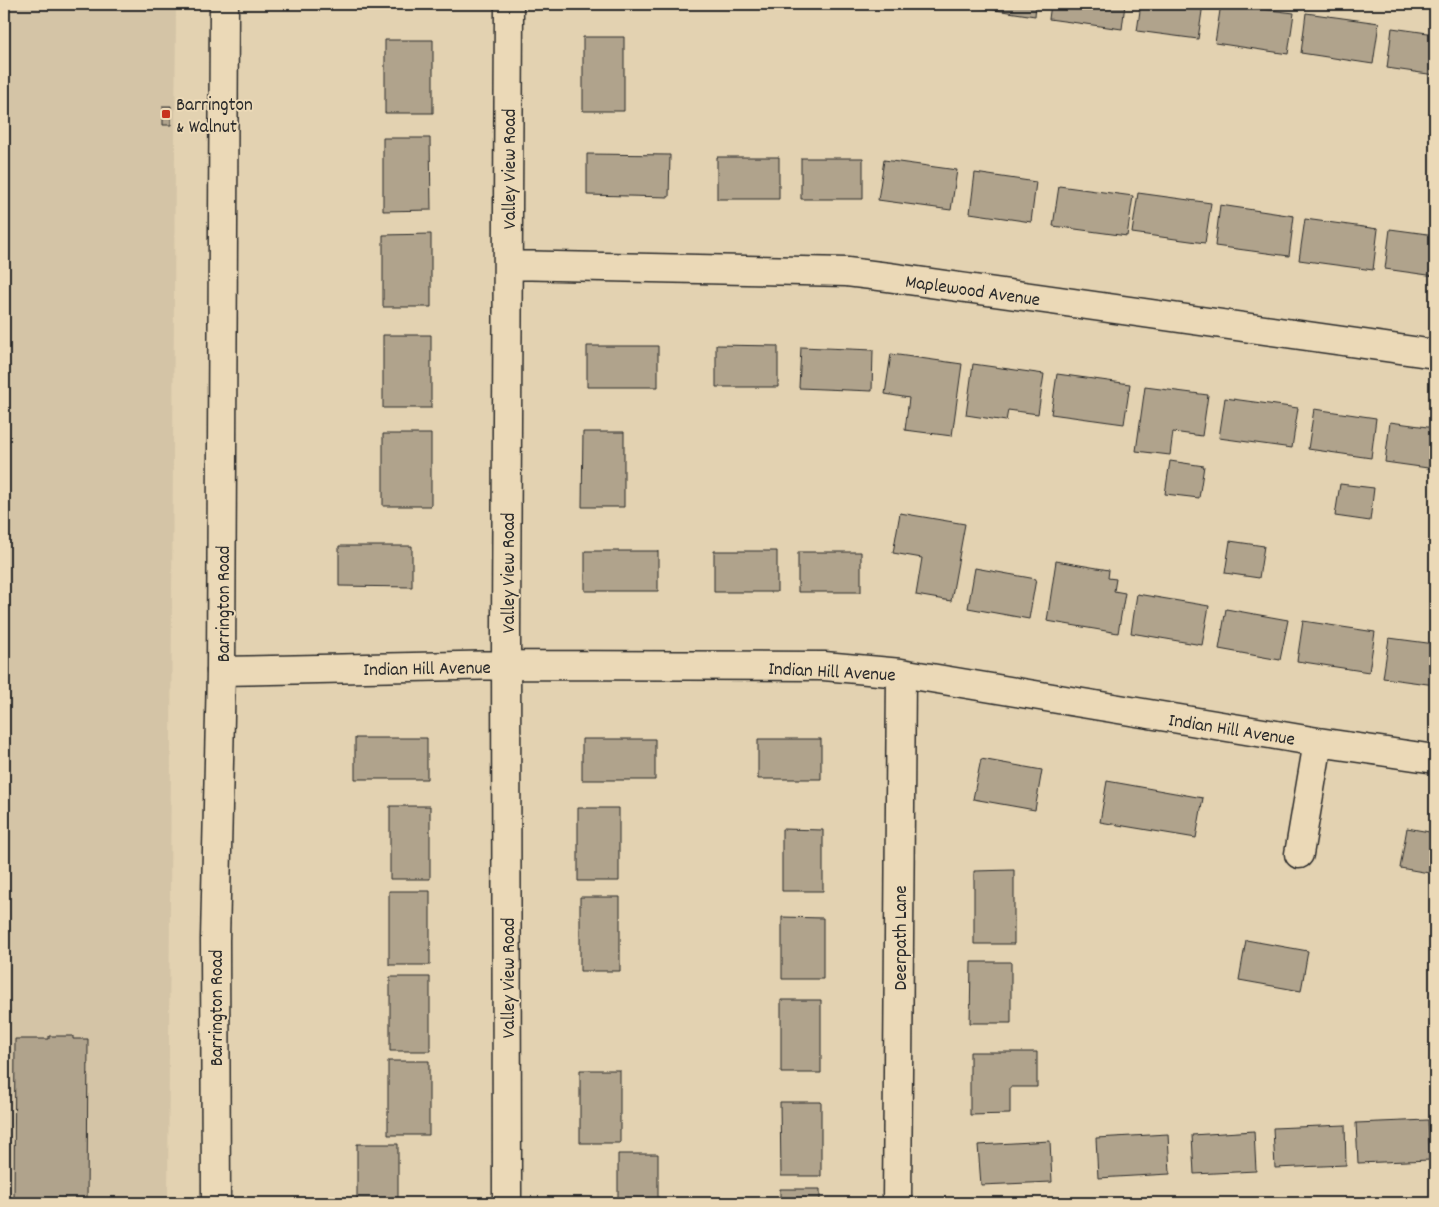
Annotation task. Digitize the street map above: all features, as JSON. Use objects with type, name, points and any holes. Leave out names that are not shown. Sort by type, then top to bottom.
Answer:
[{"type":"street","name":"Barrington Road","points":[[216,1203],[215,940],[222,670],[224,4]]},
{"type":"street","name":"Valley View Road","points":[[507,1203],[506,665],[509,4]]},
{"type":"street","name":"Maplewood Avenue","points":[[508,265],[847,272],[1435,354]]},
{"type":"street","name":"Indian Hill Avenue","points":[[222,670],[506,665],[824,666],[901,673],[1318,742],[1435,759]]},
{"type":"street","name":"Deerpath Lane","points":[[897,1203],[901,673]]},
{"type":"street","points":[[1298,854],[1318,742]]},
{"type":"shaded area","points":[[4,4],[176,4],[168,1203],[4,1203]]},
{"type":"building","points":[[962,4],[1036,4],[1035,16]]},
{"type":"building","points":[[1051,4],[1125,4],[1122,29],[1049,19]]},
{"type":"building","points":[[1141,4],[1203,4],[1198,39],[1137,31]]},
{"type":"building","points":[[1221,4],[1294,13],[1288,54],[1215,43]]},
{"type":"building","points":[[1306,13],[1379,23],[1373,64],[1301,53]]},
{"type":"building","points":[[1392,28],[1435,34],[1435,75],[1387,68]]},
{"type":"building","points":[[583,37],[624,37],[624,111],[583,111]]},
{"type":"building","points":[[385,40],[433,40],[433,113],[385,113]]},
{"type":"building","points":[[163,106],[171,106],[171,125],[163,125]]},
{"type":"building","points":[[383,138],[430,138],[431,210],[383,211]]},
{"type":"building","points":[[587,154],[670,155],[669,197],[587,195]]},
{"type":"building","points":[[717,157],[779,157],[779,199],[717,199]]},
{"type":"building","points":[[801,158],[863,158],[863,199],[801,199]]},
{"type":"building","points":[[884,160],[957,170],[951,210],[878,200]]},
{"type":"building","points":[[975,173],[1036,182],[1031,222],[970,213]]},
{"type":"building","points":[[1059,186],[1133,196],[1127,236],[1053,226]]},
{"type":"building","points":[[1138,193],[1211,203],[1205,243],[1132,233]]},
{"type":"building","points":[[1220,205],[1294,216],[1289,256],[1215,246]]},
{"type":"building","points":[[1305,219],[1378,229],[1373,270],[1299,260]]},
{"type":"building","points":[[1390,229],[1435,235],[1435,276],[1385,269]]},
{"type":"building","points":[[431,234],[431,307],[383,307],[383,235]]},
{"type":"building","points":[[383,335],[431,335],[431,408],[383,408]]},
{"type":"building","points":[[716,345],[778,346],[778,387],[716,387]]},
{"type":"building","points":[[587,346],[658,346],[658,387],[587,387]]},
{"type":"building","points":[[801,347],[873,350],[872,391],[799,388]]},
{"type":"building","points":[[891,354],[962,364],[952,436],[905,430],[909,398],[885,394]]},
{"type":"building","points":[[973,364],[1044,374],[1038,414],[1008,410],[1006,421],[966,415]]},
{"type":"building","points":[[1057,374],[1130,384],[1124,424],[1051,414]]},
{"type":"building","points":[[1145,387],[1208,395],[1202,436],[1173,432],[1170,455],[1136,451]]},
{"type":"building","points":[[1225,398],[1298,408],[1292,448],[1219,438]]},
{"type":"building","points":[[1314,409],[1376,418],[1371,458],[1308,449]]},
{"type":"building","points":[[1390,422],[1435,428],[1435,469],[1385,462]]},
{"type":"building","points":[[583,432],[624,432],[624,507],[582,507]]},
{"type":"building","points":[[383,434],[431,434],[431,506],[383,506]]},
{"type":"building","points":[[1170,461],[1204,466],[1199,498],[1165,494]]},
{"type":"building","points":[[1340,484],[1374,488],[1370,521],[1335,516]]},
{"type":"building","points":[[900,513],[965,524],[951,601],[916,595],[922,558],[893,553]]},
{"type":"building","points":[[1230,541],[1264,546],[1259,578],[1225,573]]},
{"type":"building","points":[[339,546],[412,546],[412,587],[339,586]]},
{"type":"building","points":[[585,551],[658,551],[658,591],[585,591]]},
{"type":"building","points":[[714,551],[777,551],[777,592],[714,592]]},
{"type":"building","points":[[798,552],[861,552],[861,592],[798,592]]},
{"type":"building","points":[[1056,561],[1109,570],[1108,578],[1116,579],[1114,591],[1125,593],[1118,633],[1047,621]]},
{"type":"building","points":[[975,568],[1036,579],[1029,619],[968,608]]},
{"type":"building","points":[[1137,594],[1209,606],[1202,645],[1131,633]]},
{"type":"building","points":[[1226,609],[1288,620],[1280,660],[1219,649]]},
{"type":"building","points":[[1303,621],[1375,632],[1369,672],[1297,661]]},
{"type":"building","points":[[1389,638],[1435,644],[1435,685],[1383,678]]},
{"type":"building","points":[[355,738],[427,738],[427,779],[355,779]]},
{"type":"building","points":[[582,739],[655,739],[655,780],[582,780]]},
{"type":"building","points":[[758,739],[821,739],[821,779],[758,779]]},
{"type":"building","points":[[981,759],[1042,770],[1035,810],[973,799]]},
{"type":"building","points":[[1107,781],[1203,798],[1196,838],[1100,822]]},
{"type":"building","points":[[390,806],[430,806],[430,879],[390,879]]},
{"type":"building","points":[[578,808],[619,808],[619,881],[578,881]]},
{"type":"building","points":[[1407,828],[1435,833],[1435,874],[1400,868]]},
{"type":"building","points":[[782,829],[823,830],[823,891],[782,891]]},
{"type":"building","points":[[1014,870],[1014,944],[974,944],[974,871]]},
{"type":"building","points":[[389,891],[430,891],[430,965],[389,965]]},
{"type":"building","points":[[580,897],[620,897],[620,971],[580,971]]},
{"type":"building","points":[[782,917],[823,918],[823,979],[782,979]]},
{"type":"building","points":[[1246,940],[1308,951],[1301,991],[1239,980]]},
{"type":"building","points":[[971,962],[1011,962],[1011,1023],[970,1023]]},
{"type":"building","points":[[390,977],[430,977],[430,1051],[390,1051]]},
{"type":"building","points":[[781,1000],[821,1000],[821,1073],[781,1073]]},
{"type":"building","points":[[49,1036],[73,1036],[73,1039],[88,1039],[87,1203],[14,1203],[15,1039],[49,1039]]},
{"type":"building","points":[[970,1052],[1037,1052],[1037,1087],[1010,1087],[1010,1114],[970,1115]]},
{"type":"building","points":[[388,1061],[429,1061],[429,1135],[388,1135]]},
{"type":"building","points":[[580,1070],[620,1070],[620,1143],[580,1143]]},
{"type":"building","points":[[780,1102],[821,1102],[821,1176],[781,1176]]},
{"type":"building","points":[[1428,1120],[1430,1160],[1358,1163],[1356,1123]]},
{"type":"building","points":[[1345,1125],[1346,1165],[1275,1168],[1273,1128]]},
{"type":"building","points":[[1254,1131],[1256,1171],[1194,1174],[1192,1135]]},
{"type":"building","points":[[1168,1134],[1170,1174],[1098,1178],[1096,1138]]},
{"type":"building","points":[[1050,1141],[1052,1182],[981,1185],[978,1145]]},
{"type":"building","points":[[357,1144],[398,1144],[398,1203],[357,1203]]},
{"type":"building","points":[[618,1154],[658,1154],[658,1203],[618,1203]]},
{"type":"building","points":[[780,1189],[820,1189],[820,1203],[780,1203]]},
{"type":"place","name":"Barrington & Walnut","points":[[166,114]]}]
